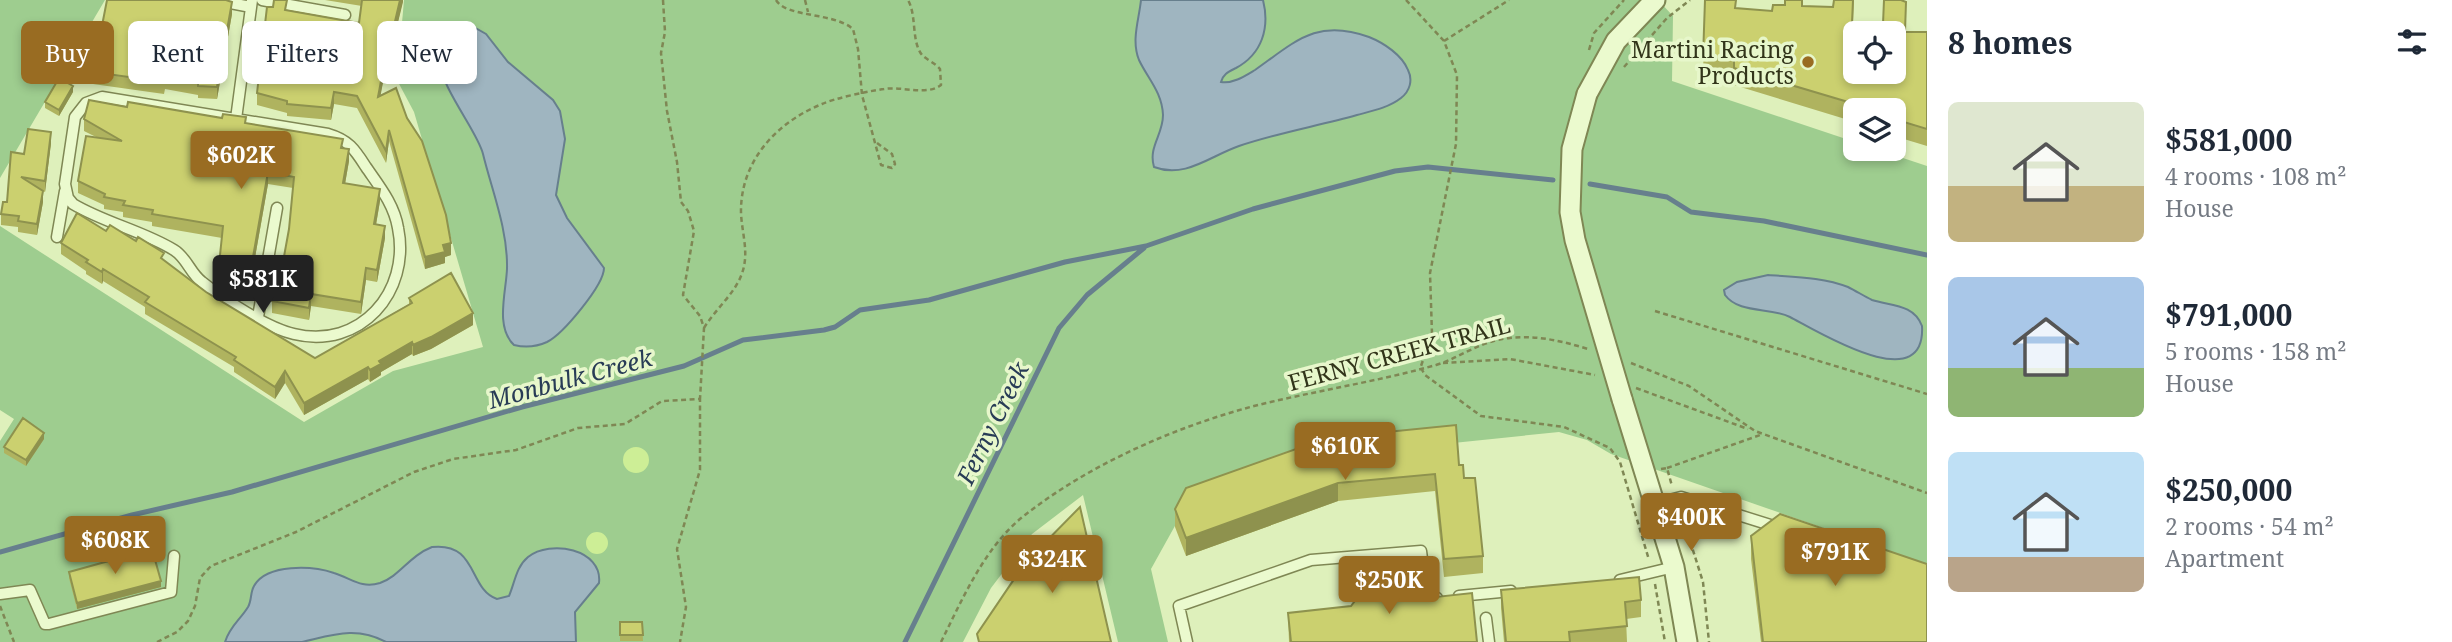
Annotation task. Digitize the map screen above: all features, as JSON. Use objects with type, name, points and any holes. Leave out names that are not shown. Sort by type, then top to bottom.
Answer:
[{"type":"street","points":[[1655,0],[1616,41],[1587,94],[1572,149],[1570,212],[1578,251],[1651,472],[1654,504],[1674,567],[1687,642]]},
{"type":"lane","points":[[215,0],[252,3],[236,119]]},
{"type":"lane","points":[[262,0],[345,15]]},
{"type":"lane","points":[[57,237],[75,117],[91,100],[102,97],[328,134],[347,142],[382,189],[394,213],[400,239],[393,290],[378,311],[354,328],[325,337],[310,337],[278,330],[201,282],[178,253],[84,211],[73,204],[65,190]]},
{"type":"lane","points":[[258,317],[277,208]]},
{"type":"lane","points":[[1654,504],[1676,498],[1787,530]]},
{"type":"lane","points":[[1187,642],[1179,606],[1311,560],[1421,551],[1427,599],[1524,590]]},
{"type":"lane","points":[[0,594],[30,590],[45,624],[49,624],[171,592],[174,556]]},
{"type":"lane","points":[[1611,582],[1674,567]]},
{"type":"lane","points":[[1486,618],[1489,642]]},
{"type":"path","points":[[663,0],[662,61],[667,111],[677,162],[681,202],[688,211],[694,231],[684,295],[704,328],[700,470],[677,549],[686,607],[680,642]]},
{"type":"path","points":[[776,0],[789,10],[832,17],[853,29],[858,49],[862,95],[877,143],[878,161],[887,168],[892,168],[895,164],[892,153],[877,143]]},
{"type":"path","points":[[805,0],[808,12]]},
{"type":"path","points":[[704,328],[741,278],[746,255],[742,199],[746,177],[757,155],[780,128],[794,117],[828,101],[906,87],[933,90],[941,85],[940,69],[924,57],[918,48],[915,13],[908,0]]},
{"type":"path","points":[[1406,0],[1444,41],[1457,75],[1456,145],[1430,273],[1432,334],[1421,368],[1425,375],[1480,416],[1564,427],[1610,447],[1625,480]]},
{"type":"path","points":[[1444,41],[1509,0]]},
{"type":"path","points":[[1621,70],[1667,18],[1690,0]]},
{"type":"path","points":[[1655,311],[1927,394]]},
{"type":"path","name":"FERNY CREEK TRAIL","points":[[941,642],[993,548],[1024,516],[1066,485],[1146,446],[1251,407],[1439,364],[1465,350],[1507,338],[1543,338],[1598,353]]},
{"type":"path","points":[[1439,364],[1510,359],[1602,377]]},
{"type":"path","points":[[1625,361],[1667,374],[1755,431]]},
{"type":"path","points":[[1631,386],[1927,493]]},
{"type":"path","points":[[157,642],[177,632],[188,621],[195,606],[200,578],[211,566],[296,532],[414,472],[453,459],[516,450],[578,428],[625,424],[662,401],[701,399]]},
{"type":"path","points":[[1651,472],[1763,434]]},
{"type":"path","points":[[1667,468],[1703,582],[1709,642]]},
{"type":"path","points":[[0,606],[14,642]]},
{"type":"shaded area","points":[[0,0],[105,0],[93,21],[21,21],[21,84],[55,84],[0,178]]},
{"type":"shaded area","points":[[404,0],[1658,0],[1673,16],[1672,81],[1843,138],[1843,161],[1906,159],[1927,166],[1927,564],[1611,454],[1587,440],[1559,432],[1327,456],[1186,506],[1151,569],[1168,642],[1118,642],[1083,495],[1032,534],[991,588],[963,642],[0,642],[0,441],[14,419],[0,410],[0,226],[304,422],[393,371],[483,347],[414,112],[399,84],[477,84],[477,21],[402,21]]},
{"type":"sand","points":[[636,447],[645,451],[649,460],[645,469],[636,473],[627,469],[623,460],[627,451]]},
{"type":"sand","points":[[597,532],[605,535],[608,543],[605,551],[597,554],[589,551],[586,543],[589,535]]},
{"type":"water","points":[[1141,0],[1263,0],[1264,30],[1258,48],[1245,62],[1228,72],[1221,82],[1243,77],[1308,36],[1335,30],[1369,37],[1392,50],[1410,74],[1410,85],[1401,98],[1380,109],[1253,141],[1187,168],[1165,170],[1154,167],[1154,147],[1163,115],[1157,92],[1137,52]]},
{"type":"water","points":[[477,29],[486,34],[508,62],[553,100],[560,111],[565,139],[556,195],[567,218],[604,268],[590,297],[572,320],[547,342],[527,347],[514,345],[508,338],[503,319],[507,254],[499,211],[477,139],[446,84],[477,84]]},
{"type":"water","points":[[1768,275],[1829,281],[1848,287],[1872,300],[1908,310],[1922,326],[1919,347],[1907,357],[1889,359],[1868,354],[1823,335],[1790,317],[1746,308],[1725,295],[1724,290],[1737,282]]},
{"type":"water","points":[[432,547],[447,547],[457,552],[471,567],[481,586],[497,599],[509,596],[516,575],[528,557],[549,549],[561,548],[584,555],[593,562],[598,571],[599,583],[575,612],[576,642],[386,642],[365,634],[344,633],[302,642],[225,642],[232,627],[248,607],[254,586],[269,573],[303,568],[334,573],[367,585],[380,583]]},
{"type":"building","points":[[107,0],[232,2],[228,25],[228,21],[128,21],[128,77],[114,75],[114,21],[103,21]]},
{"type":"building","points":[[274,0],[287,0],[285,10],[348,21],[265,21],[267,7],[273,7]]},
{"type":"building","points":[[362,0],[400,0],[395,21],[377,21],[377,84],[380,84],[378,97],[396,88],[407,118],[422,141],[446,215],[451,243],[443,245],[445,252],[425,257],[389,130],[386,151],[357,96],[334,92],[331,108],[287,104],[287,101],[257,93],[258,84],[363,84],[363,21],[359,21]]},
{"type":"building","points":[[1705,0],[1736,0],[1735,8],[1772,11],[1773,5],[1785,5],[1785,0],[1802,0],[1802,6],[1833,7],[1834,0],[1853,0],[1852,21],[1843,21],[1843,84],[1906,84],[1906,32],[1927,32],[1927,129],[1906,123],[1906,98],[1843,98],[1843,100],[1734,68],[1734,59],[1703,58]]},
{"type":"building","points":[[1884,0],[1906,2],[1905,21],[1883,21]]},
{"type":"building","points":[[56,84],[73,86],[59,110],[45,102]]},
{"type":"building","points":[[198,84],[218,84],[217,87]]},
{"type":"building","points":[[89,100],[127,107],[128,102],[222,118],[223,114],[246,117],[245,123],[343,139],[341,148],[349,149],[343,183],[380,189],[374,224],[385,226],[377,270],[366,268],[361,302],[311,294],[309,308],[272,301],[273,283],[279,284],[289,229],[294,177],[268,172],[250,274],[219,265],[223,226],[152,214],[153,210],[123,205],[125,201],[104,197],[105,194],[78,181],[86,136],[122,141],[84,119]]},
{"type":"building","points":[[28,129],[51,132],[45,181],[21,177],[43,191],[37,224],[18,221],[19,216],[1,214],[3,202],[7,202],[11,152],[24,154]]},
{"type":"building","points":[[77,213],[106,231],[110,225],[136,241],[138,237],[164,253],[161,258],[206,292],[315,358],[412,303],[409,298],[451,273],[473,313],[431,337],[413,345],[412,342],[379,361],[381,364],[370,370],[368,367],[304,403],[285,371],[275,387],[234,360],[236,357],[145,302],[149,297],[103,269],[102,272],[61,243]]},
{"type":"building","points":[[23,418],[44,433],[26,460],[4,447]]},
{"type":"building","points":[[1456,425],[1459,465],[1463,465],[1464,478],[1475,478],[1483,556],[1444,559],[1435,474],[1338,483],[1186,538],[1175,509],[1186,488],[1327,438]]},
{"type":"building","points":[[1080,507],[1111,642],[979,642],[977,634],[1025,563]]},
{"type":"building","points":[[1780,514],[1927,564],[1927,642],[1763,642],[1751,536]]},
{"type":"building","points":[[152,549],[161,581],[77,603],[69,572]]},
{"type":"building","points":[[1406,567],[1409,600],[1472,593],[1477,642],[1291,642],[1288,613],[1351,606],[1379,569]]},
{"type":"building","points":[[1639,577],[1641,600],[1625,602],[1627,626],[1569,632],[1570,642],[1506,642],[1501,590]]},
{"type":"building","points":[[620,622],[642,622],[643,635],[620,635]]},
{"type":"waterway","name":"Monbulk Creek","points":[[0,552],[132,515],[232,492],[522,407],[684,366],[743,340],[824,330],[835,327],[860,310],[929,300],[1065,262],[1146,246],[1253,209],[1395,171],[1428,167],[1553,180]]},
{"type":"waterway","points":[[1590,184],[1667,197],[1691,212],[1764,221],[1927,255]]},
{"type":"waterway","name":"Ferny Creek","points":[[905,642],[1059,328],[1087,295],[1144,248]]},
{"type":"place","name":"Martini Racing Products","points":[[1808,62]]}]
